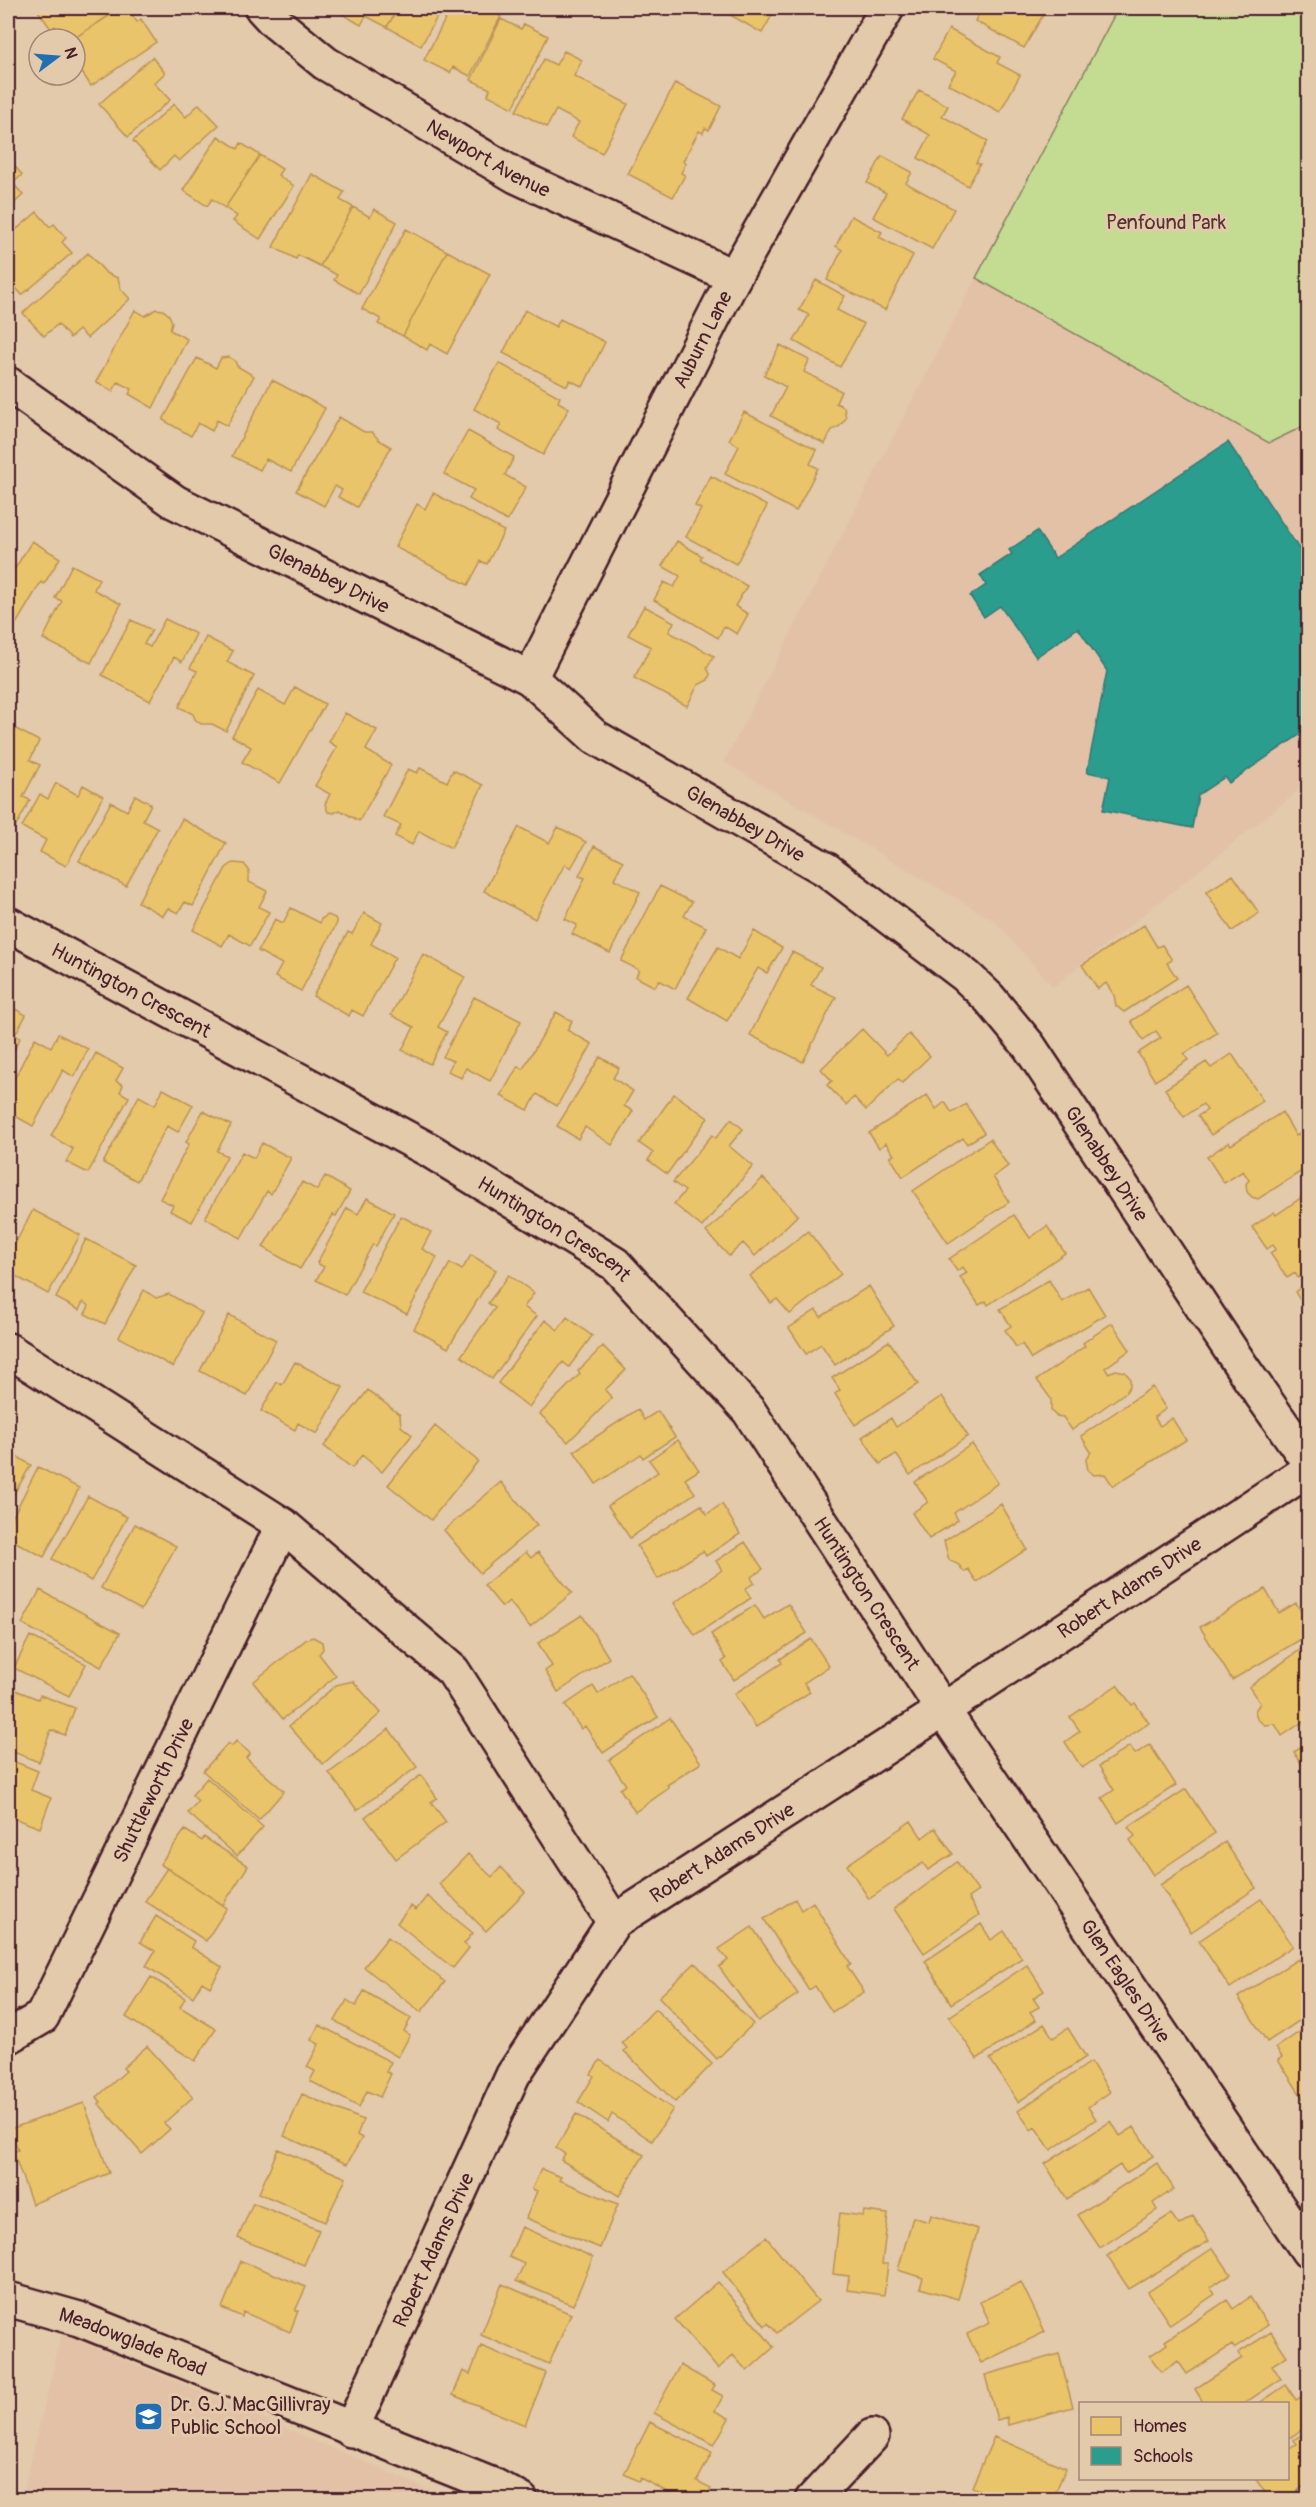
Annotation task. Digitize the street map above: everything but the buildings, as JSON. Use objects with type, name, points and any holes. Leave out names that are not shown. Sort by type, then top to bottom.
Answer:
[{"type":"street","name":"Newport Avenue","points":[[262,8],[274,21],[325,63],[516,176],[734,277]]},
{"type":"street","name":"Auburn Lane","points":[[530,678],[734,277],[887,8]]},
{"type":"street","name":"Glenabbey Drive","points":[[8,384],[175,502],[530,678],[595,737],[827,870],[966,976],[1029,1046],[1244,1370],[1308,1461]]},
{"type":"street","name":"Huntington Crescent","points":[[8,924],[429,1150],[615,1264],[749,1411],[943,1710]]},
{"type":"street","points":[[8,1350],[283,1525],[453,1671],[614,1922]]},
{"type":"street","name":"Robert Adams Drive","points":[[351,2430],[513,2075],[614,1922],[943,1710],[1308,1470]]},
{"type":"street","name":"Shuttleworth Drive","points":[[8,2037],[42,2018],[283,1525]]},
{"type":"street","name":"Glen Eagles Drive","points":[[943,1710],[1308,2251]]},
{"type":"street","name":"Meadowglade Road","points":[[8,2300],[79,2319],[495,2486],[520,2499]]},
{"type":"street","points":[[812,2499],[872,2436]]},
{"type":"shaded area","points":[[976,278],[1268,443],[1300,428],[1308,421],[1308,783],[1053,987],[995,921],[724,762]]},
{"type":"shaded area","name":"Dr. G.J. MacGillivray Public School","points":[[62,2333],[451,2499],[22,2499]]},
{"type":"green space","name":"Penfound Park","points":[[1118,8],[1308,8],[1308,421],[1300,428],[1269,443],[976,278]]},
{"type":"place","name":"Dr. G.J. MacGillivray Public School","points":[[149,2416]]}]
